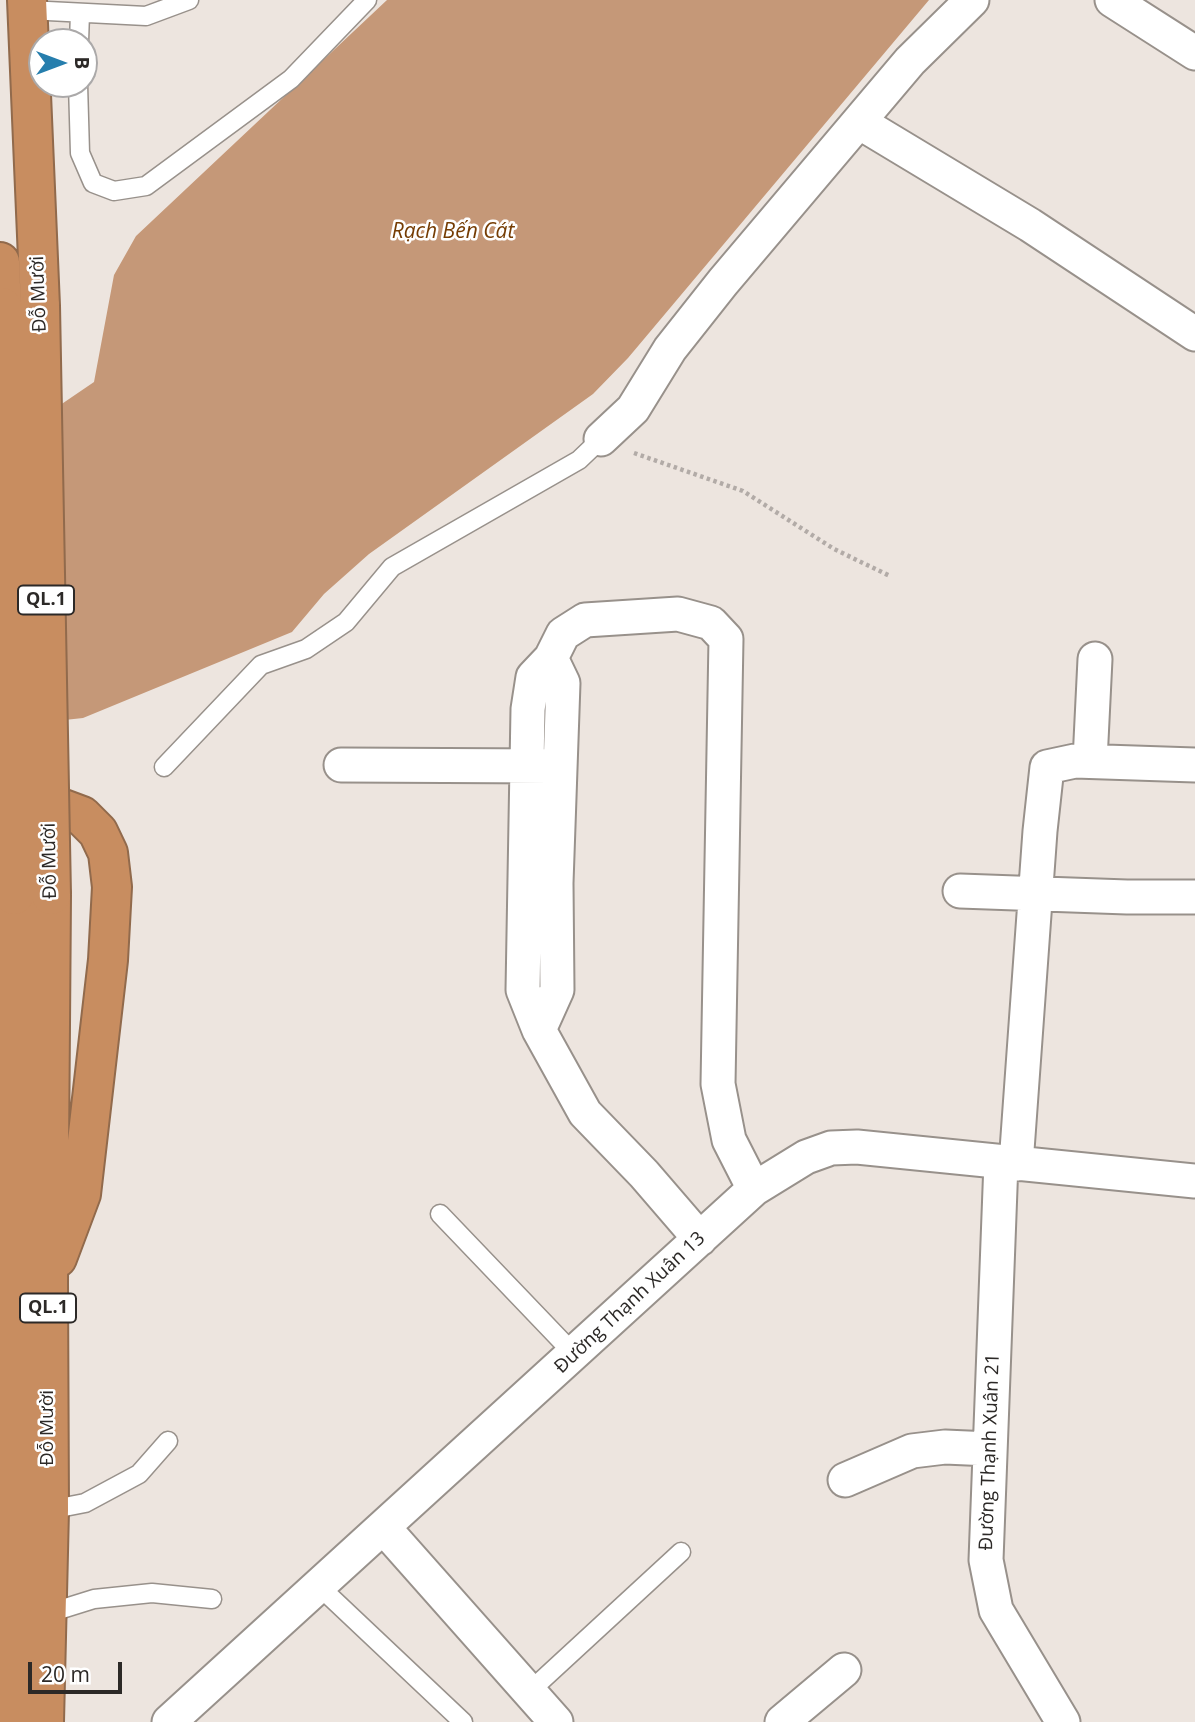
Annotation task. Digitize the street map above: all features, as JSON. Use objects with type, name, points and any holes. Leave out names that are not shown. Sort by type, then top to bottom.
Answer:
[{"type":"highway","name":"Đỗ Mười","points":[[16,1722],[33,895],[40,306],[27,5]]},
{"type":"highway","name":"Đỗ Mười","points":[[0,262],[33,895],[48,1283],[49,1510],[44,1722]]},
{"type":"highway","points":[[0,799],[31,797],[82,816],[98,832],[108,853],[112,887],[108,960],[81,1194],[48,1283]]},
{"type":"street","points":[[601,439],[632,409],[678,340],[910,61],[972,0]]},
{"type":"street","points":[[1112,0],[1195,54]]},
{"type":"street","points":[[859,122],[1030,225],[1195,334]]},
{"type":"street","points":[[700,1239],[644,1174],[585,1113],[539,1030],[523,990],[544,766],[528,709],[533,677],[551,658],[563,634],[585,620],[678,614],[711,623],[726,639],[718,1084],[730,1140],[754,1189]]},
{"type":"street","points":[[1095,659],[1090,761],[1195,765]]},
{"type":"street","name":"Đường Thạnh Xuân 21","points":[[1063,1722],[996,1610],[986,1560],[990,1449],[1008,1163],[1047,767],[1090,761]]},
{"type":"street","points":[[341,765],[544,766]]},
{"type":"street","points":[[960,891],[1195,897]]},
{"type":"street","name":"Đường Thạnh Xuân 13","points":[[169,1722],[754,1189],[806,1157],[831,1148],[857,1147],[1195,1181]]},
{"type":"street","points":[[845,1480],[912,1451],[945,1447],[990,1449]]},
{"type":"street","points":[[384,1528],[556,1722]]},
{"type":"street","points":[[782,1722],[844,1670]]},
{"type":"lane","points":[[27,5],[80,13],[146,16],[158,6],[189,0]]},
{"type":"lane","points":[[78,98],[80,153],[93,183],[114,191],[146,186],[291,79],[367,0]]},
{"type":"lane","points":[[79,28],[80,13]]},
{"type":"lane","points":[[164,767],[261,665],[306,649],[346,622],[392,567],[579,460],[601,439]]},
{"type":"lane","points":[[440,1214],[574,1354]]},
{"type":"lane","points":[[49,1510],[85,1503],[139,1474],[168,1441]]},
{"type":"lane","points":[[529,1692],[681,1552]]},
{"type":"lane","points":[[320,1587],[463,1722]]},
{"type":"lane","points":[[46,1614],[94,1599],[152,1593],[212,1599]]},
{"type":"path","points":[[601,439],[656,462],[743,491],[834,550],[890,576]]},
{"type":"water","name":"Rạch Bến Cát","points":[[387,0],[929,0],[628,358],[593,394],[369,554],[324,594],[292,632],[83,718],[0,727],[0,446],[94,382],[114,275],[136,236]]}]
